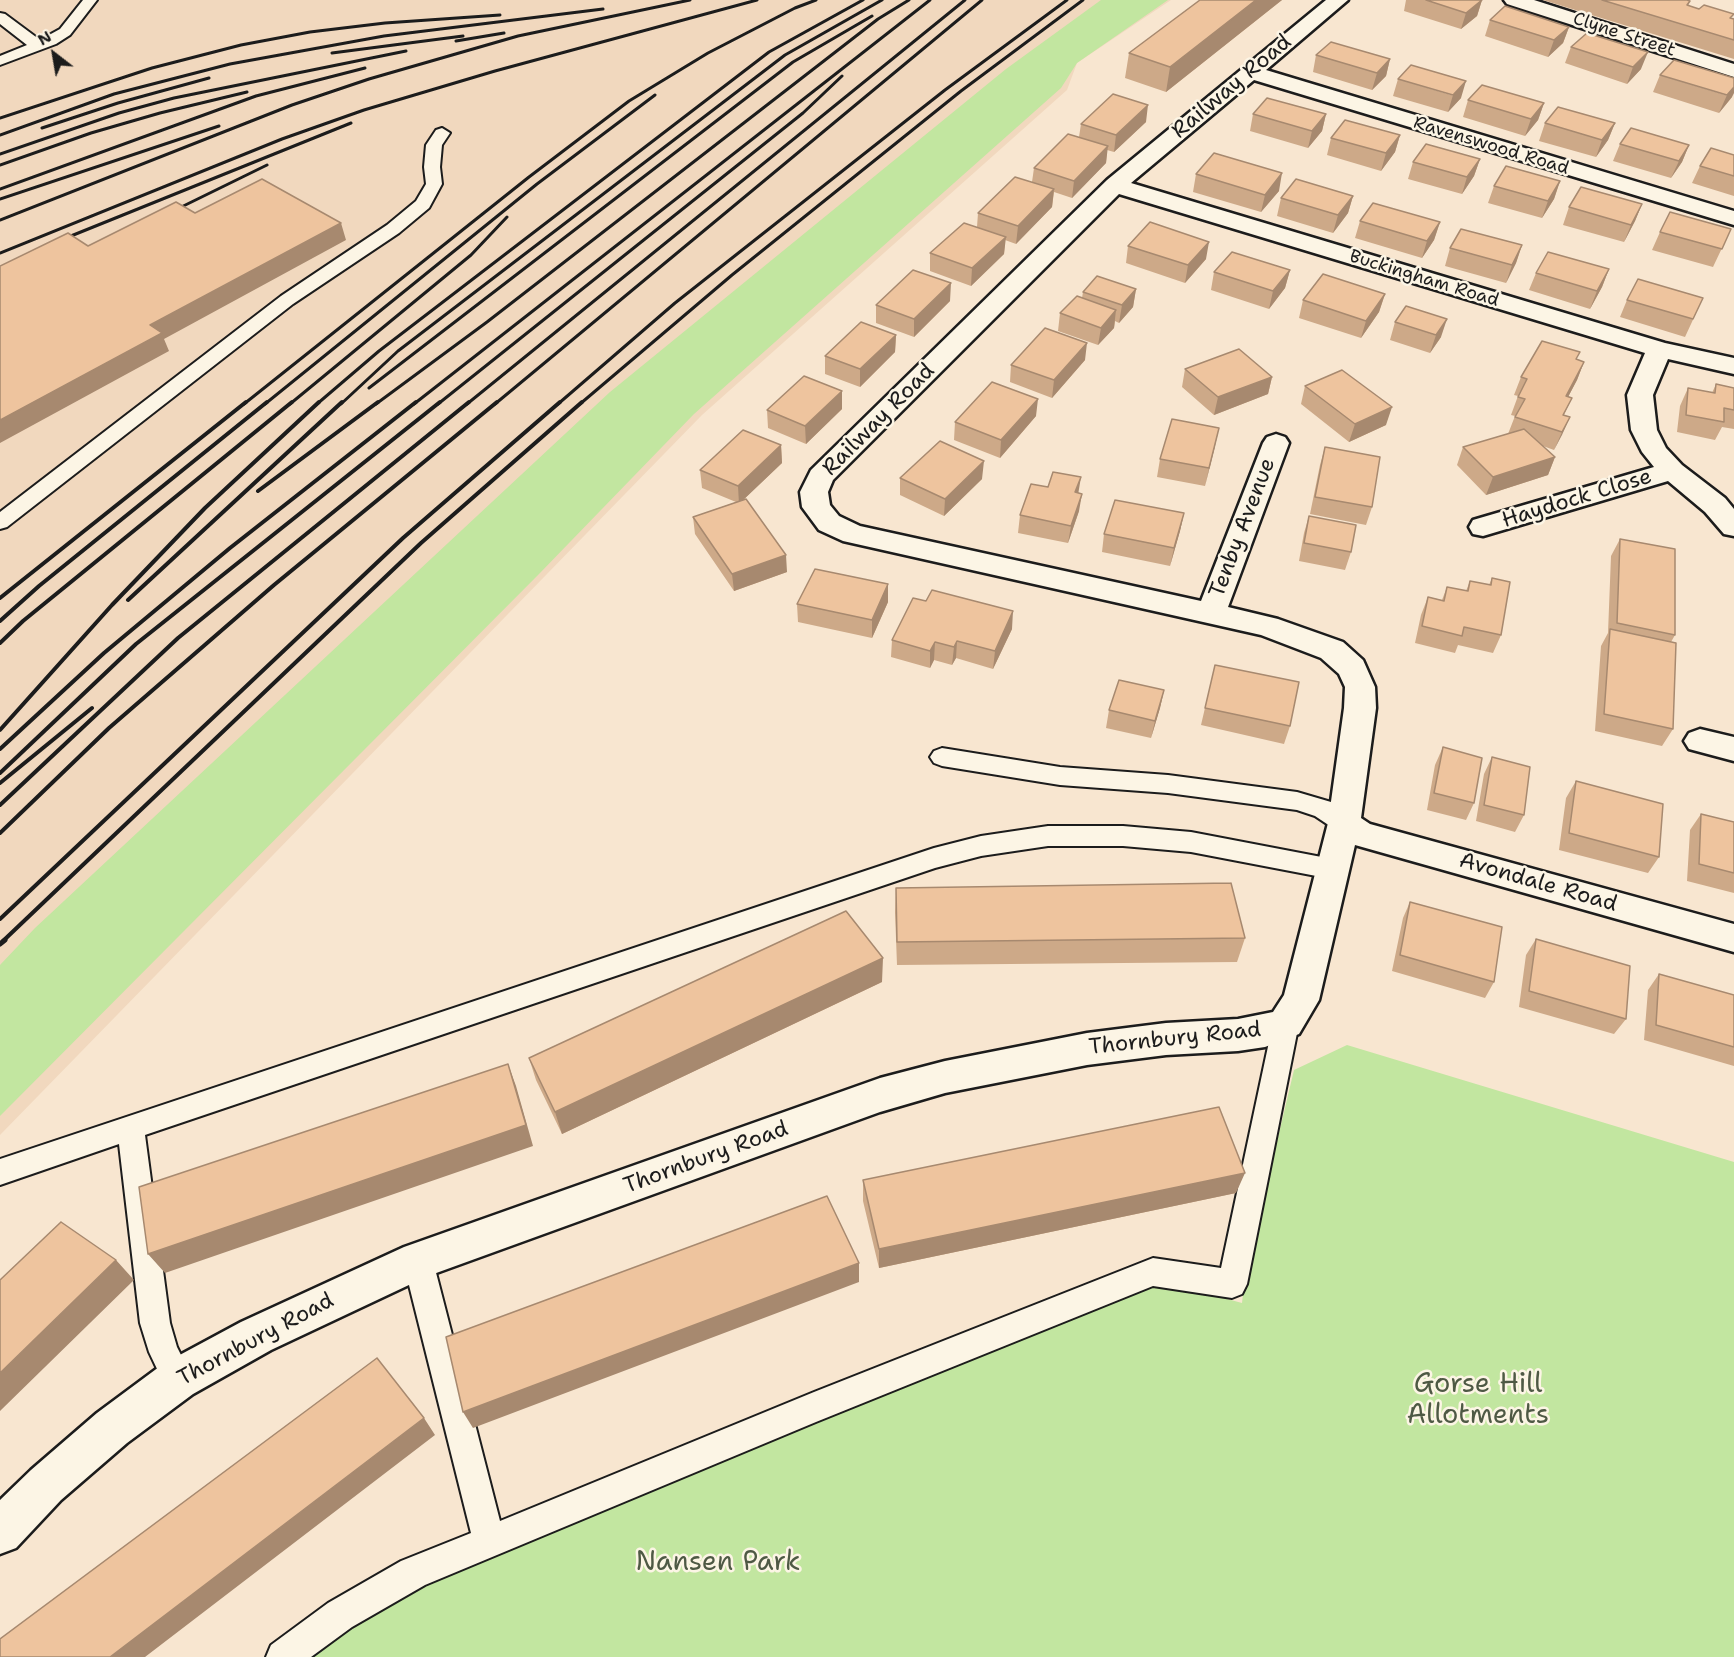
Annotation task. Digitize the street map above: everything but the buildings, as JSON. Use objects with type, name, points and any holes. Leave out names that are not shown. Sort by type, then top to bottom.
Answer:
[{"type":"street","name":"Railway Road","points":[[1338,0],[1115,185],[821,476],[814,492],[816,507],[829,523],[853,534],[1267,626],[1332,650],[1352,668],[1360,687],[1360,708],[1344,823]]},
{"type":"street","name":"Clyne Street","points":[[1514,0],[1734,71]]},
{"type":"street","name":"Ravenswood Road","points":[[1249,72],[1734,218]]},
{"type":"street","name":"Buckingham Road","points":[[1115,185],[1659,350],[1734,366]]},
{"type":"street","name":"Haydock Close","points":[[1659,350],[1640,395],[1644,430],[1655,452],[1672,471],[1715,505],[1734,527]]},
{"type":"street","name":"Tenby Avenue","points":[[1211,614],[1276,443]]},
{"type":"street","name":"Haydock Close","points":[[1483,527],[1672,471]]},
{"type":"street","points":[[1700,741],[1734,749]]},
{"type":"street","name":"Thornbury Road","points":[[0,1532],[46,1485],[95,1442],[178,1379],[256,1336],[418,1261],[880,1095],[934,1080],[1008,1063],[1087,1049],[1166,1039],[1238,1035],[1266,1031],[1286,1023],[1301,1000],[1344,823]]},
{"type":"street","name":"Avondale Road","points":[[1344,823],[1360,834],[1734,938]]},
{"type":"lane","points":[[0,61],[65,32],[90,0]]},
{"type":"lane","points":[[0,17],[38,46]]},
{"type":"lane","points":[[0,522],[287,300],[393,229],[423,204],[434,184],[432,167],[434,145],[442,133]]},
{"type":"lane","points":[[942,757],[1060,776],[1168,783],[1297,801],[1323,809],[1344,823]]},
{"type":"lane","points":[[0,1172],[131,1130],[934,858],[981,846],[1048,836],[1123,836],[1191,842],[1332,869]]},
{"type":"lane","points":[[283,1657],[340,1615],[413,1573],[814,1407],[1153,1272],[1232,1284],[1286,1023]]},
{"type":"lane","points":[[131,1130],[155,1323],[164,1352],[178,1379]]},
{"type":"lane","points":[[418,1261],[489,1542]]},
{"type":"shaded area","points":[[0,0],[1171,0],[1077,63],[1067,90],[702,415],[0,1135]]},
{"type":"green space","points":[[1101,0],[1168,0],[1077,63],[1061,88],[694,414],[539,574],[0,1116],[0,965],[35,928],[610,392],[1006,69]]},
{"type":"green space","name":"Gorse Hill Allotments","points":[[1347,1045],[1734,1162],[1734,1657],[306,1657],[354,1622],[409,1591],[817,1419],[1157,1280],[1242,1303],[1245,1276],[1294,1070]]},
{"type":"railway","points":[[0,220],[292,105],[369,79],[518,36],[690,0]]},
{"type":"railway","points":[[0,253],[282,139],[364,110],[495,71],[757,0]]},
{"type":"railway","points":[[244,404],[529,177],[629,101],[708,53],[795,8],[816,0]]},
{"type":"railway","points":[[317,404],[379,351],[769,52],[863,0]]},
{"type":"railway","points":[[341,404],[398,351],[785,55],[882,0]]},
{"type":"railway","points":[[376,404],[487,322],[878,19],[909,0]]},
{"type":"railway","points":[[414,404],[930,0]]},
{"type":"railway","points":[[467,404],[965,0]]},
{"type":"railway","points":[[495,404],[982,0]]},
{"type":"railway","points":[[558,404],[675,303],[945,90],[1067,0]]},
{"type":"railway","points":[[580,404],[732,275],[961,91],[1083,0]]},
{"type":"railway","points":[[0,135],[114,94],[230,64],[384,36],[603,9]]},
{"type":"railway","points":[[0,118],[152,68],[241,45],[310,32],[385,23],[500,15]]},
{"type":"railway","points":[[369,388],[793,62],[872,16]]},
{"type":"railway","points":[[456,41],[504,33]]},
{"type":"railway","points":[[332,53],[463,36]]},
{"type":"railway","points":[[0,154],[119,113],[174,98],[406,51]]},
{"type":"railway","points":[[0,189],[256,96],[365,68]]},
{"type":"railway","points":[[438,404],[803,113],[842,76]]},
{"type":"railway","points":[[42,128],[118,103],[209,78]]},
{"type":"railway","points":[[0,165],[91,133],[160,113],[247,92]]},
{"type":"railway","points":[[265,404],[537,184],[655,95]]},
{"type":"railway","points":[[56,242],[351,123]]},
{"type":"railway","points":[[0,199],[219,126]]},
{"type":"railway","points":[[167,214],[267,165]]},
{"type":"railway","points":[[290,404],[471,255],[507,217]]},
{"type":"railway","points":[[0,598],[246,402]]},
{"type":"railway","points":[[0,621],[39,586],[267,402]]},
{"type":"railway","points":[[0,643],[23,621],[292,402]]},
{"type":"railway","points":[[0,730],[112,605],[205,508],[319,402]]},
{"type":"railway","points":[[128,600],[342,402]]},
{"type":"railway","points":[[258,491],[378,402]]},
{"type":"railway","points":[[0,749],[104,653],[230,548],[416,402]]},
{"type":"railway","points":[[0,773],[136,644],[440,402]]},
{"type":"railway","points":[[0,805],[178,638],[469,402]]},
{"type":"railway","points":[[0,833],[109,728],[274,585],[497,402]]},
{"type":"railway","points":[[0,919],[403,538],[560,402]]},
{"type":"railway","points":[[3,941],[421,543],[582,402]]},
{"type":"railway","points":[[0,783],[92,708]]},
{"type":"railway","points":[[0,944],[5,940]]},
{"type":"park label","name":"Nansen Park","points":[[718,1563]]}]
